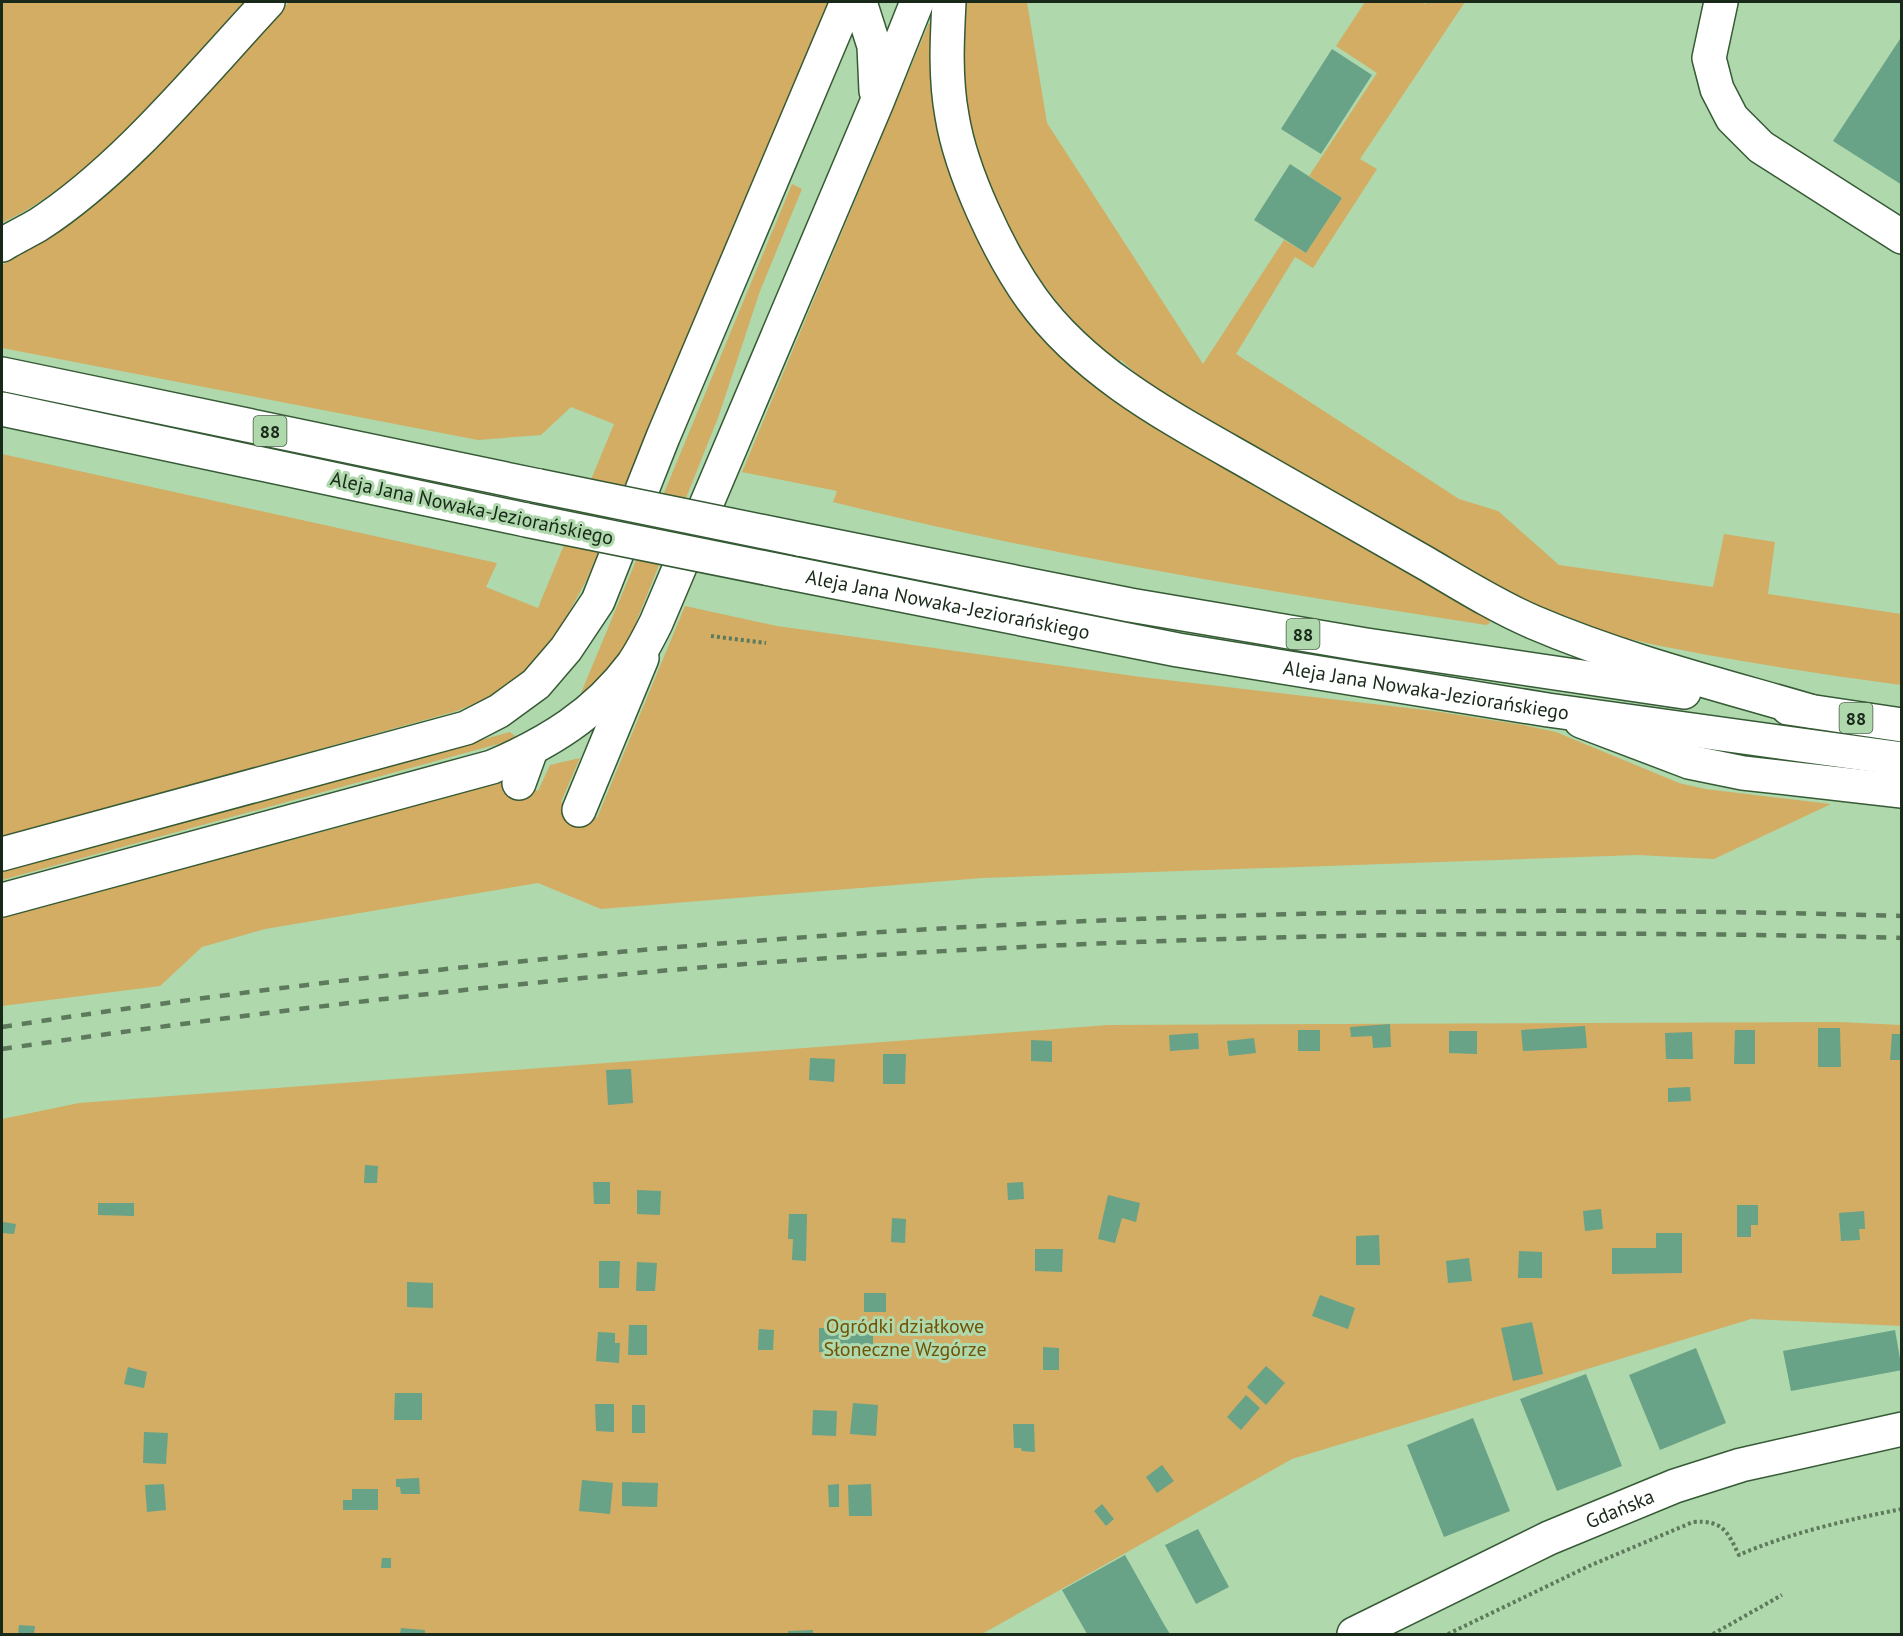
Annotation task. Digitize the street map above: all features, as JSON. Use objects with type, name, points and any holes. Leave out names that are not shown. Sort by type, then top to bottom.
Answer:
[{"type":"main road","points":[[2,245],[38,225],[82,192],[139,140],[268,2]]},
{"type":"main road","points":[[2,854],[466,728],[500,711],[536,684],[566,649],[598,601],[663,437],[847,2]]},
{"type":"main road","points":[[860,2],[874,46],[876,102]]},
{"type":"main road","points":[[579,810],[917,2]]},
{"type":"main road","points":[[948,2],[946,55],[952,118],[971,183],[1010,265],[1032,300],[1063,336],[1097,367],[1130,392],[1209,440],[1532,622],[1647,664],[1810,711]]},
{"type":"main road","points":[[1721,2],[1709,58],[1717,89],[1732,118],[1761,147],[1902,237]]},
{"type":"main road","name":"Aleja Jana Nowaka-Jeziorańskiego","points":[[2,374],[539,486],[1130,605],[1366,645],[1902,725]]},
{"type":"main road","name":"Aleja Jana Nowaka-Jeziorańskiego","points":[[4,410],[526,520],[1178,650],[1548,710],[1902,759]]},
{"type":"main road","points":[[2,900],[492,767],[531,750],[569,728],[603,697],[633,663],[656,623]]},
{"type":"main road","points":[[1548,710],[1689,762],[1743,773],[1902,791]]},
{"type":"main road","points":[[519,783],[531,750]]},
{"type":"main road","name":"Gdańska","points":[[1354,1635],[1549,1538],[1675,1486],[1741,1465],[1902,1429]]},
{"type":"path","points":[[711,636],[766,643]]},
{"type":"path","points":[[1448,1635],[1589,1566],[1693,1522],[1707,1521],[1718,1524],[1728,1532],[1739,1555],[1761,1545],[1870,1515],[1902,1509]]},
{"type":"path","points":[[1713,1635],[1782,1595]]},
{"type":"green space","points":[[2,2],[244,2],[132,124],[102,153],[37,204],[2,223]]},
{"type":"green space","points":[[289,2],[828,2],[586,581],[557,634],[529,669],[504,689],[457,711],[2,837],[2,454],[497,563],[486,587],[538,608],[614,424],[571,407],[541,435],[478,440],[2,348],[2,265],[44,240],[83,212],[121,180],[190,111]]},
{"type":"green space","points":[[966,2],[1027,2],[1047,123],[1203,364],[1284,240],[1306,253],[1342,198],[1309,176],[1377,73],[1336,46],[1365,2],[1420,2],[1425,4],[1428,2],[1465,2],[1360,159],[1377,169],[1313,268],[1295,257],[1236,354],[1459,499],[1498,511],[1559,565],[1713,587],[1724,534],[1775,542],[1768,594],[1901,614],[1901,685],[1702,654],[1623,637],[1565,618],[1490,582],[1149,385],[1121,360],[1119,362],[1098,344],[1065,311],[1031,265],[1000,211],[977,154],[965,98],[963,50]]},
{"type":"green space","points":[[929,23],[932,25],[930,71],[933,106],[939,138],[960,202],[994,268],[1108,395],[1168,434],[1488,617],[1490,623],[1486,625],[1322,599],[1076,556],[833,502],[837,491],[742,472]]},
{"type":"green space","points":[[792,184],[802,189],[760,291],[718,418],[631,635],[602,677],[579,698]]},
{"type":"green space","points":[[685,606],[777,626],[1141,677],[1434,711],[1523,725],[1556,732],[1679,783],[1705,789],[1831,804],[1714,859],[1638,855],[982,878],[601,909],[538,883],[265,929],[202,947],[160,986],[2,1006],[2,916],[344,826],[505,777],[538,791],[550,765],[580,758],[561,802],[597,818]]},
{"type":"green space","points":[[510,732],[515,736],[509,741],[2,880],[2,872]]},
{"type":"green space","name":"Ogródki działkowe Słoneczne Wzgórze","points":[[1839,1022],[1901,1025],[1901,1326],[1751,1319],[1292,1459],[982,1634],[2,1634],[2,1119],[79,1103],[1108,1025]]},
{"type":"building","points":[[1902,36],[1902,185],[1833,141]]},
{"type":"building","points":[[1332,49],[1372,75],[1321,154],[1281,129]]},
{"type":"building","points":[[1290,164],[1342,198],[1306,253],[1254,220]]},
{"type":"building","points":[[1390,1024],[1391,1047],[1373,1048],[1372,1036],[1351,1037],[1350,1027]]},
{"type":"building","points":[[1585,1026],[1587,1048],[1523,1051],[1521,1030]]},
{"type":"building","points":[[1818,1028],[1840,1028],[1841,1067],[1818,1067]]},
{"type":"building","points":[[1298,1030],[1320,1030],[1320,1051],[1298,1051]]},
{"type":"building","points":[[1735,1030],[1755,1030],[1755,1064],[1734,1064]]},
{"type":"building","points":[[1449,1031],[1477,1031],[1477,1054],[1449,1053]]},
{"type":"building","points":[[1692,1032],[1693,1059],[1666,1059],[1665,1033]]},
{"type":"building","points":[[1198,1033],[1199,1049],[1170,1051],[1169,1035]]},
{"type":"building","points":[[1892,1034],[1902,1034],[1902,1060],[1890,1060]]},
{"type":"building","points":[[1254,1038],[1256,1053],[1229,1056],[1227,1041]]},
{"type":"building","points":[[1031,1040],[1052,1041],[1052,1062],[1031,1061]]},
{"type":"building","points":[[883,1054],[906,1054],[905,1084],[883,1084]]},
{"type":"building","points":[[810,1058],[835,1059],[834,1082],[809,1080]]},
{"type":"building","points":[[631,1069],[633,1103],[608,1105],[606,1070]]},
{"type":"building","points":[[1690,1087],[1691,1101],[1668,1102],[1668,1088]]},
{"type":"building","points":[[365,1165],[378,1166],[377,1183],[364,1183]]},
{"type":"building","points":[[593,1182],[610,1182],[610,1204],[594,1204]]},
{"type":"building","points":[[1023,1182],[1024,1199],[1008,1200],[1007,1183]]},
{"type":"building","points":[[637,1190],[661,1191],[660,1215],[637,1214]]},
{"type":"building","points":[[1108,1195],[1140,1203],[1136,1222],[1122,1218],[1115,1243],[1098,1239]]},
{"type":"building","points":[[98,1203],[134,1203],[134,1216],[98,1215]]},
{"type":"building","points":[[1737,1205],[1758,1205],[1758,1225],[1751,1225],[1751,1237],[1737,1237]]},
{"type":"building","points":[[1601,1209],[1603,1229],[1585,1231],[1583,1211]]},
{"type":"building","points":[[1864,1211],[1865,1229],[1859,1229],[1860,1240],[1841,1241],[1839,1213]]},
{"type":"building","points":[[789,1214],[807,1214],[806,1261],[792,1260],[793,1239],[788,1239]]},
{"type":"building","points":[[892,1218],[906,1219],[905,1243],[891,1242]]},
{"type":"building","points":[[3,1222],[16,1224],[14,1234],[2,1233]]},
{"type":"building","points":[[1656,1233],[1682,1233],[1682,1273],[1612,1274],[1612,1248],[1656,1248]]},
{"type":"building","points":[[1379,1235],[1380,1265],[1356,1265],[1356,1236]]},
{"type":"building","points":[[1035,1249],[1063,1249],[1062,1272],[1035,1271]]},
{"type":"building","points":[[1519,1251],[1542,1252],[1542,1278],[1518,1278]]},
{"type":"building","points":[[1469,1258],[1472,1281],[1448,1283],[1446,1261]]},
{"type":"building","points":[[599,1261],[620,1261],[619,1288],[599,1288]]},
{"type":"building","points":[[637,1262],[657,1263],[655,1291],[636,1291]]},
{"type":"building","points":[[407,1282],[433,1283],[433,1308],[407,1307]]},
{"type":"building","points":[[864,1293],[886,1293],[886,1312],[864,1312]]},
{"type":"building","points":[[1320,1295],[1355,1308],[1348,1329],[1312,1316]]},
{"type":"building","points":[[1532,1322],[1543,1374],[1513,1381],[1501,1328]]},
{"type":"building","points":[[629,1325],[647,1325],[647,1355],[628,1355]]},
{"type":"building","points":[[819,1328],[873,1329],[873,1352],[819,1352]]},
{"type":"building","points":[[759,1329],[774,1330],[773,1350],[758,1350]]},
{"type":"building","points":[[1895,1330],[1902,1370],[1791,1391],[1783,1351]]},
{"type":"building","points":[[598,1332],[615,1333],[615,1343],[620,1343],[619,1363],[596,1361]]},
{"type":"building","points":[[1043,1347],[1059,1348],[1059,1370],[1043,1370]]},
{"type":"building","points":[[1696,1348],[1726,1423],[1660,1450],[1629,1375]]},
{"type":"building","points":[[1266,1366],[1285,1383],[1266,1405],[1247,1387]]},
{"type":"building","points":[[128,1367],[147,1372],[144,1388],[124,1384]]},
{"type":"building","points":[[1586,1374],[1622,1466],[1557,1491],[1520,1399]]},
{"type":"building","points":[[395,1393],[422,1393],[422,1420],[394,1420]]},
{"type":"building","points":[[1246,1395],[1260,1408],[1241,1430],[1227,1417]]},
{"type":"building","points":[[853,1403],[878,1405],[876,1436],[850,1434]]},
{"type":"building","points":[[595,1404],[614,1404],[614,1432],[596,1431]]},
{"type":"building","points":[[632,1405],[645,1405],[645,1433],[632,1433]]},
{"type":"building","points":[[813,1410],[837,1411],[836,1436],[812,1435]]},
{"type":"building","points":[[1473,1418],[1510,1511],[1444,1537],[1407,1445]]},
{"type":"building","points":[[1013,1424],[1034,1424],[1035,1452],[1014,1448]]},
{"type":"building","points":[[144,1432],[168,1433],[166,1464],[143,1463]]},
{"type":"building","points":[[1162,1465],[1174,1481],[1157,1493],[1146,1477]]},
{"type":"building","points":[[419,1478],[420,1494],[401,1494],[400,1487],[396,1487],[396,1479]]},
{"type":"building","points":[[582,1480],[613,1483],[610,1514],[579,1511]]},
{"type":"building","points":[[622,1482],[658,1483],[657,1507],[622,1506]]},
{"type":"building","points":[[164,1484],[166,1510],[147,1512],[145,1485]]},
{"type":"building","points":[[839,1484],[839,1507],[829,1507],[828,1485]]},
{"type":"building","points":[[871,1484],[872,1516],[849,1516],[848,1485]]},
{"type":"building","points":[[352,1489],[378,1489],[378,1510],[343,1510],[343,1500],[352,1500]]},
{"type":"building","points":[[1102,1504],[1114,1519],[1106,1526],[1094,1511]]},
{"type":"building","points":[[1198,1529],[1229,1587],[1196,1604],[1165,1545]]},
{"type":"building","points":[[1125,1555],[1170,1634],[1087,1634],[1062,1590]]},
{"type":"building","points":[[382,1558],[391,1558],[391,1568],[381,1568]]},
{"type":"building","points":[[19,1625],[35,1626],[34,1634],[18,1634]]},
{"type":"building","points":[[401,1628],[425,1630],[425,1634],[400,1634]]},
{"type":"building","points":[[813,1630],[813,1634],[788,1634],[788,1631]]},
{"type":"railway","points":[[2,1027],[238,994],[474,966],[711,944],[949,928],[1187,917],[1425,912],[1664,911],[1902,916]]},
{"type":"railway","points":[[2,1049],[194,1022],[482,988],[772,962],[913,953],[1054,945],[1337,936],[1619,934],[1902,938]]}]
